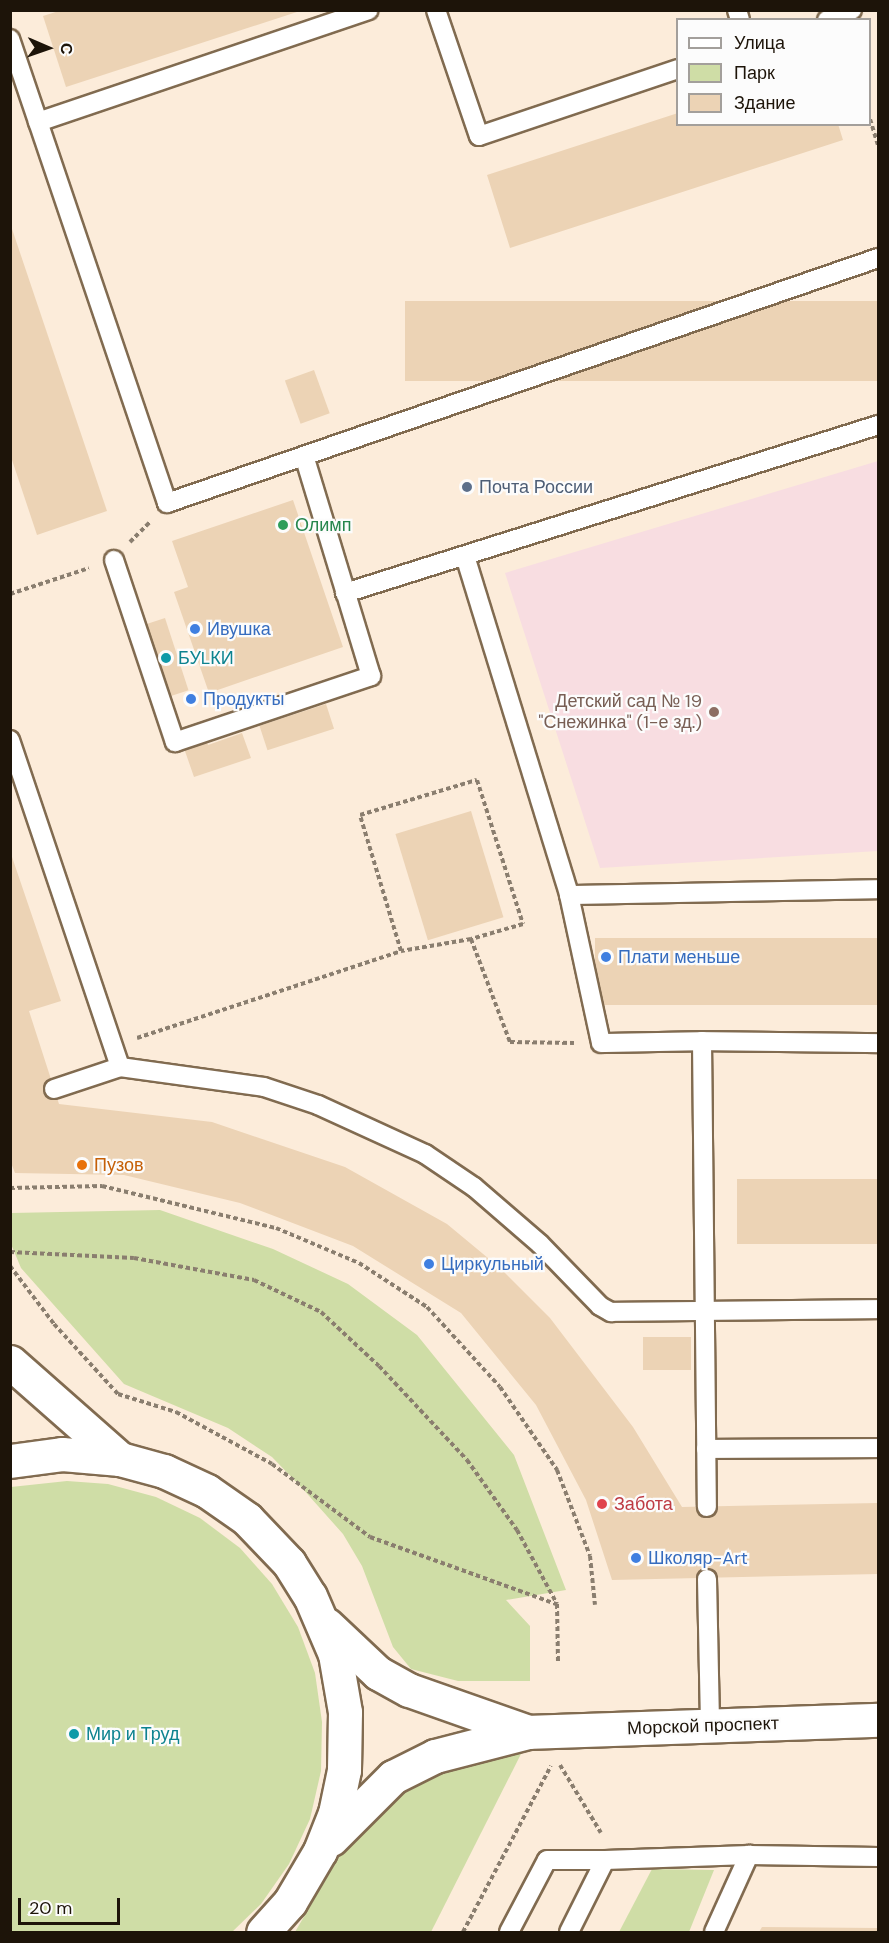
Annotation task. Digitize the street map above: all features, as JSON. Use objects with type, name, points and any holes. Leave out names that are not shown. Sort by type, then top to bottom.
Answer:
[{"type":"main road","points":[[10,1362],[120,1459]]},
{"type":"main road","points":[[10,1461],[62,1454],[120,1459],[164,1471],[207,1491],[247,1520],[289,1563],[322,1621],[335,1654],[345,1712],[346,1742],[335,1813],[320,1851],[290,1902],[263,1932]]},
{"type":"main road","points":[[322,1621],[378,1673],[409,1690],[528,1732]]},
{"type":"main road","name":"Морской проспект","points":[[528,1732],[879,1720]]},
{"type":"main road","points":[[320,1851],[357,1808],[393,1777],[435,1756],[528,1732]]},
{"type":"lane","points":[[38,122],[369,10]]},
{"type":"lane","points":[[436,10],[479,136],[676,70]]},
{"type":"lane","points":[[832,18],[852,10]]},
{"type":"lane","points":[[10,39],[167,503],[879,258]]},
{"type":"lane","points":[[345,593],[879,425]]},
{"type":"lane","points":[[114,560],[175,742],[371,676],[304,456]]},
{"type":"lane","points":[[465,556],[569,895],[601,1043],[702,1041],[879,1043]]},
{"type":"lane","points":[[10,740],[120,1067]]},
{"type":"lane","points":[[569,895],[879,889]]},
{"type":"lane","points":[[702,1041],[703,1313],[707,1507]]},
{"type":"lane","points":[[54,1089],[120,1067],[264,1087],[318,1105],[425,1154],[474,1187],[540,1244],[600,1306],[611,1312],[879,1310]]},
{"type":"lane","points":[[706,1449],[879,1448]]},
{"type":"lane","points":[[707,1579],[710,1727]]},
{"type":"lane","points":[[569,1932],[606,1851]]},
{"type":"lane","points":[[509,1932],[547,1860],[606,1851],[879,1857]]},
{"type":"lane","points":[[714,1932],[749,1855]]},
{"type":"path","points":[[871,122],[879,145]]},
{"type":"path","points":[[10,594],[114,560],[167,503]]},
{"type":"path","points":[[113,1046],[401,951],[471,939],[523,924],[477,780],[360,815],[401,951]]},
{"type":"path","points":[[471,939],[510,1042],[601,1043]]},
{"type":"path","points":[[10,1188],[102,1186],[276,1228],[359,1263],[427,1307],[500,1387],[557,1470],[590,1556],[596,1605]]},
{"type":"path","points":[[10,1252],[134,1258],[254,1280],[321,1312],[379,1366],[467,1460],[517,1530],[557,1604],[558,1664]]},
{"type":"path","points":[[10,1266],[54,1324],[118,1394],[176,1412],[272,1464],[370,1537],[557,1604]]},
{"type":"path","points":[[463,1932],[555,1757],[606,1851]]},
{"type":"shaded area","name":"Детский сад № 19 \"Снежинка\" (1-е зд.)","points":[[878,461],[878,851],[600,868],[505,573]]},
{"type":"green space","points":[[160,1210],[273,1249],[348,1284],[417,1335],[514,1455],[566,1590],[506,1600],[530,1626],[530,1681],[458,1681],[411,1669],[393,1647],[362,1566],[343,1534],[302,1488],[272,1457],[228,1428],[124,1384],[21,1268],[11,1244],[11,1213]]},
{"type":"green space","points":[[67,1481],[108,1484],[156,1497],[200,1518],[240,1548],[272,1584],[298,1627],[315,1673],[322,1722],[321,1771],[310,1819],[289,1864],[261,1904],[232,1932],[11,1932],[11,1487]]},
{"type":"green space","points":[[525,1746],[431,1932],[295,1932],[340,1855],[400,1791],[441,1770]]},
{"type":"green space","points":[[652,1869],[714,1870],[689,1932],[619,1932]]},
{"type":"building","points":[[62,10],[300,11],[66,87],[43,16]]},
{"type":"building","points":[[676,114],[676,126],[839,126],[843,140],[510,248],[487,175]]},
{"type":"building","points":[[10,223],[107,511],[37,535],[10,454]]},
{"type":"building","points":[[405,301],[878,301],[878,381],[405,381]]},
{"type":"building","points":[[314,370],[330,413],[301,424],[285,381]]},
{"type":"building","points":[[293,500],[343,647],[209,693],[174,592],[188,587],[172,541]]},
{"type":"building","name":"БУLКИ","points":[[165,618],[188,690],[166,698],[142,625]]},
{"type":"building","points":[[326,704],[334,729],[267,750],[259,726]]},
{"type":"building","points":[[200,723],[208,745],[242,733],[251,758],[194,777],[178,731]]},
{"type":"building","points":[[471,811],[503,917],[428,940],[395,834]]},
{"type":"building","points":[[10,851],[61,1001],[29,1011],[59,1104],[212,1122],[345,1167],[447,1224],[500,1268],[550,1318],[633,1427],[682,1507],[878,1503],[878,1574],[612,1580],[586,1500],[536,1405],[461,1313],[353,1246],[240,1203],[124,1175],[15,1173],[10,1160]]},
{"type":"building","points":[[595,938],[878,938],[878,1005],[595,1005]]},
{"type":"building","points":[[737,1179],[878,1179],[878,1244],[737,1244]]},
{"type":"building","points":[[643,1337],[691,1337],[691,1370],[643,1370]]},
{"type":"building","points":[[762,1927],[878,1928],[878,1932],[759,1932]]},
{"type":"place","name":"Почта России","points":[[467,487]]},
{"type":"place","name":"Олимп","points":[[283,525]]},
{"type":"place","name":"Ивушка","points":[[195,629]]},
{"type":"place","name":"БУLКИ","points":[[166,658]]},
{"type":"place","name":"Продукты","points":[[191,699]]},
{"type":"place","name":"Детский сад № 19 \"Снежинка\" (1-е зд.)","points":[[714,712]]},
{"type":"place","name":"Плати меньше","points":[[606,957]]},
{"type":"place","name":"Пузов","points":[[82,1165]]},
{"type":"place","name":"Циркульный","points":[[429,1264]]},
{"type":"place","name":"Забота","points":[[602,1504]]},
{"type":"place","name":"Школяр-Art","points":[[636,1558]]},
{"type":"place","name":"Мир и Труд","points":[[74,1734]]}]
